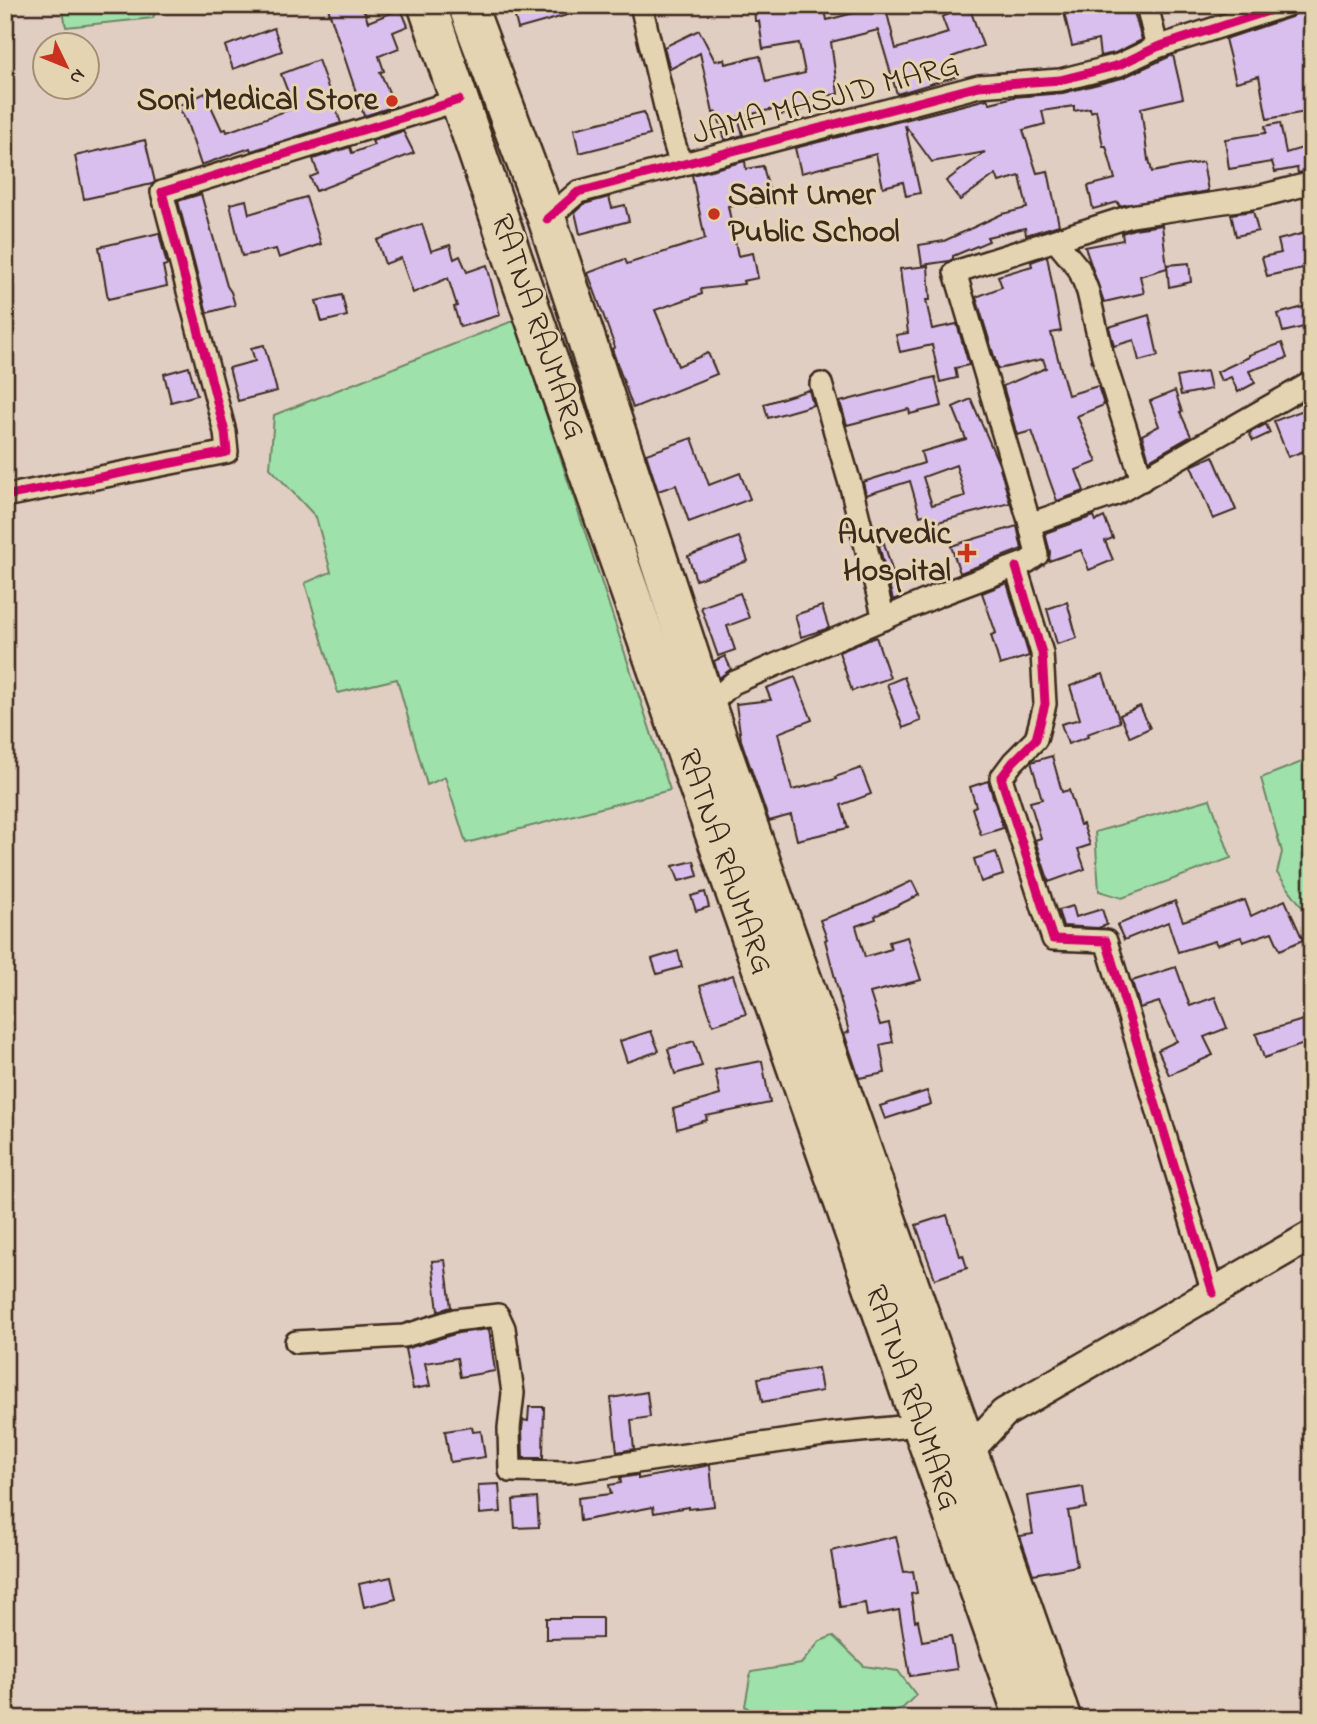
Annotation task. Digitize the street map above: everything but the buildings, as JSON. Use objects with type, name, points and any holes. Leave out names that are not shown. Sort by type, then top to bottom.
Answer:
[{"type":"highway","name":"RATNA RAJMARG","points":[[427,5],[1024,1719]]},
{"type":"highway","name":"RATNA RAJMARG","points":[[467,5],[547,219],[707,707],[1062,1719]]},
{"type":"street","points":[[641,5],[681,165]]},
{"type":"street","points":[[1147,5],[1157,47]]},
{"type":"street","name":"JAMA MASJID MARG","points":[[547,219],[578,192],[979,86],[1060,79],[1119,65],[1157,47],[1287,5]]},
{"type":"street","points":[[5,496],[227,452],[225,432],[162,192],[459,100]]},
{"type":"street","points":[[707,707],[733,683],[884,618],[1016,567],[1037,555],[955,272],[1131,216],[1257,197],[1312,183]]},
{"type":"street","points":[[1056,241],[1079,269],[1088,292],[1103,357],[1142,480]]},
{"type":"street","points":[[1030,524],[1116,495],[1312,382]]},
{"type":"street","points":[[821,384],[851,487],[884,618]]},
{"type":"street","points":[[1016,567],[1042,653],[1045,704],[1036,739],[1001,778],[1053,939],[1106,941],[1213,1293]]},
{"type":"street","points":[[967,1453],[1004,1413],[1312,1236]]},
{"type":"street","points":[[296,1342],[404,1336],[455,1320],[498,1315],[505,1328],[513,1393],[509,1428],[510,1471],[568,1472],[830,1434],[901,1427],[919,1421]]},
{"type":"green space","points":[[62,5],[157,5],[153,18],[66,27]]},
{"type":"green space","points":[[515,320],[670,790],[466,843],[445,777],[427,785],[397,679],[338,693],[305,583],[331,572],[316,517],[270,468],[274,415]]},
{"type":"green space","points":[[1312,758],[1312,915],[1303,908],[1277,873],[1282,852],[1261,778]]},
{"type":"green space","points":[[1210,799],[1231,858],[1122,898],[1099,891],[1095,832]]},
{"type":"green space","points":[[833,1636],[864,1666],[898,1671],[916,1695],[903,1708],[880,1716],[760,1719],[745,1706],[751,1672],[801,1664],[820,1641]]},
{"type":"cycle path","points":[[547,219],[578,192],[979,86],[1060,80],[1119,65],[1157,47],[1287,5]]},
{"type":"cycle path","points":[[5,496],[227,452],[225,432],[162,192],[459,100]]},
{"type":"cycle path","points":[[1016,567],[1042,653],[1045,704],[1036,739],[1001,778],[1053,939],[1106,941],[1213,1293]]},
{"type":"place","name":"Soni Medical Store","points":[[392,101]]},
{"type":"place","name":"Saint Umer Public School","points":[[714,214]]},
{"type":"place","name":"Aurvedic Hospital","points":[[967,553]]}]
